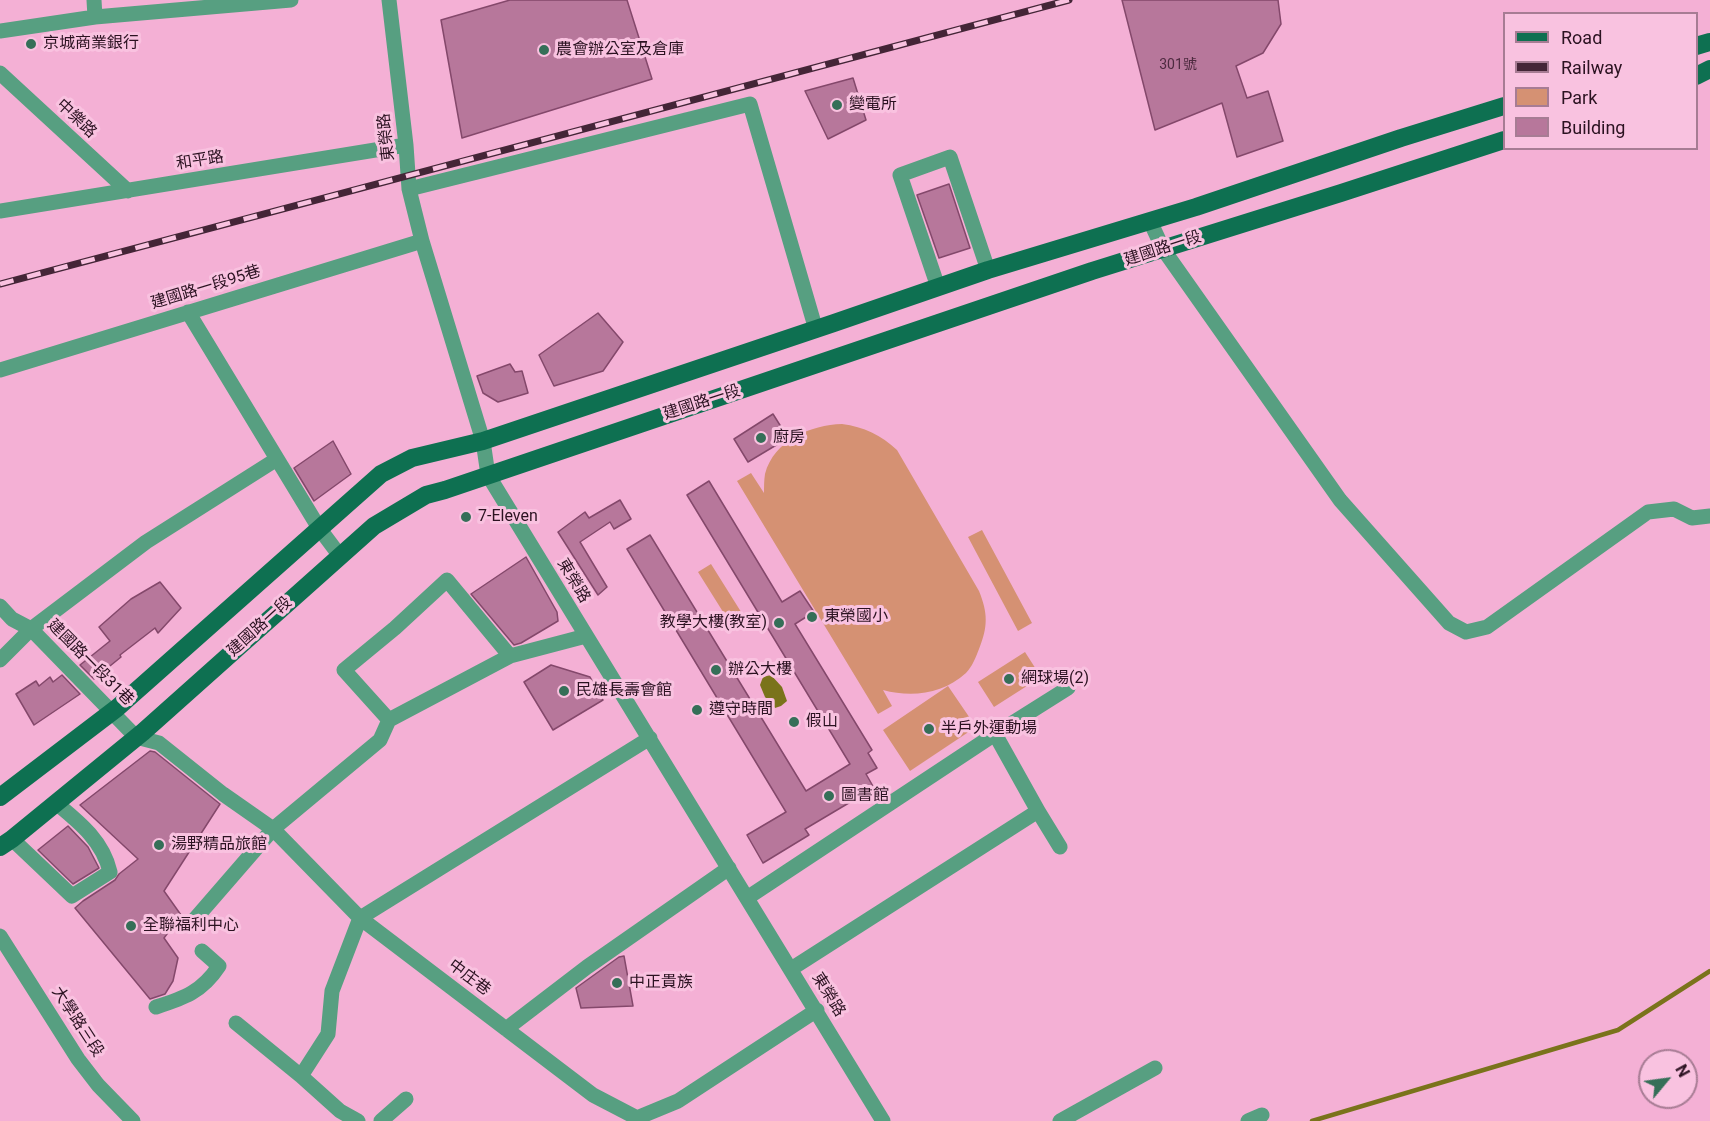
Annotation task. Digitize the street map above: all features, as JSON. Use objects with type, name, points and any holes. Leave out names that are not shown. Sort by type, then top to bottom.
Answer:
[{"type":"main road","name":"建國路一段","points":[[0,797],[111,711],[381,474],[412,459],[483,441],[988,270],[1150,221],[1503,106]]},
{"type":"main road","name":"建國路一段","points":[[6,843],[56,803],[131,731],[374,526],[426,495],[1092,271],[1503,140]]},
{"type":"street","points":[[94,0],[95,17]]},
{"type":"street","points":[[0,31],[95,17],[291,0]]},
{"type":"street","name":"東榮路","points":[[389,0],[409,189],[422,241],[483,441],[488,475],[884,1121]]},
{"type":"street","name":"中樂路","points":[[0,73],[128,191]]},
{"type":"street","points":[[409,189],[750,104],[816,330]]},
{"type":"street","name":"和平路","points":[[0,211],[406,145]]},
{"type":"street","points":[[938,287],[900,175],[950,157],[988,270]]},
{"type":"street","points":[[1150,221],[1163,249],[1340,500],[1449,623],[1466,632],[1487,627],[1648,512],[1674,509],[1692,518],[1710,516]]},
{"type":"street","name":"建國路一段95巷","points":[[0,370],[422,241]]},
{"type":"street","points":[[188,312],[319,528],[340,556]]},
{"type":"street","points":[[0,660],[31,629],[147,542],[277,459]]},
{"type":"street","points":[[389,720],[344,670],[395,628],[447,580],[510,657]]},
{"type":"street","name":"建國路一段31巷","points":[[0,606],[12,619],[31,629],[131,731]]},
{"type":"street","points":[[195,919],[273,829],[380,740],[389,720],[510,657],[586,636]]},
{"type":"street","points":[[747,898],[1068,688]]},
{"type":"street","name":"中庄巷","points":[[131,731],[159,743],[223,794],[273,829],[360,918],[593,1095],[637,1120],[678,1101],[817,1010]]},
{"type":"street","points":[[995,734],[1060,847]]},
{"type":"street","points":[[301,1076],[328,1034],[333,991],[360,918],[650,738]]},
{"type":"street","points":[[6,843],[72,896],[110,872],[97,843],[81,824],[56,803]]},
{"type":"street","points":[[791,969],[1038,811]]},
{"type":"street","points":[[506,1029],[587,968],[729,868]]},
{"type":"street","name":"大學路三段","points":[[0,936],[78,1059],[98,1085],[133,1121]]},
{"type":"street","points":[[156,1006],[186,997],[209,980],[219,966],[202,951]]},
{"type":"street","points":[[236,1023],[340,1111],[358,1121]]},
{"type":"street","points":[[1060,1121],[1155,1068]]},
{"type":"street","points":[[381,1121],[406,1099]]},
{"type":"street","points":[[1248,1121],[1262,1115],[1260,1121]]},
{"type":"green space","points":[[842,424],[872,433],[897,450],[979,591],[985,613],[982,641],[974,662],[966,673],[937,690],[905,694],[883,690],[892,706],[878,714],[737,481],[751,473],[764,493],[765,474],[770,462],[785,444],[806,431]]},
{"type":"green space","points":[[982,530],[1032,623],[1018,631],[968,537]]},
{"type":"green space","points":[[711,564],[743,615],[730,623],[698,572]]},
{"type":"green space","name":"網球場(2)","points":[[1025,652],[1041,677],[994,707],[978,682]]},
{"type":"green space","name":"半戶外運動場","points":[[948,686],[976,727],[910,771],[883,730]]},
{"type":"shaded area","points":[[771,675],[782,687],[787,701],[775,708],[765,697],[760,685],[763,677]]},
{"type":"building","name":"農會辦公室及倉庫","points":[[510,0],[627,0],[652,79],[462,138],[441,20]]},
{"type":"building","points":[[1122,0],[1278,0],[1281,24],[1263,53],[1236,66],[1247,98],[1268,91],[1283,141],[1237,157],[1222,103],[1155,130]]},
{"type":"building","name":"變電所","points":[[853,78],[866,120],[828,139],[805,91]]},
{"type":"building","points":[[949,184],[970,248],[939,258],[917,195]]},
{"type":"building","points":[[598,313],[623,342],[603,371],[554,386],[539,355]]},
{"type":"building","points":[[510,364],[515,372],[522,371],[528,393],[498,402],[483,393],[477,376]]},
{"type":"building","name":"廚房","points":[[773,414],[788,438],[748,462],[734,439]]},
{"type":"building","points":[[333,441],[351,474],[314,501],[294,468]]},
{"type":"building","points":[[709,481],[782,602],[800,591],[814,612],[795,624],[872,750],[868,753],[877,768],[866,774],[874,788],[805,829],[809,835],[763,863],[747,835],[786,812],[627,549],[650,535],[806,791],[850,764],[687,495]]},
{"type":"building","points":[[620,500],[631,519],[614,529],[610,522],[580,542],[607,587],[598,595],[558,532],[585,512],[589,518]]},
{"type":"building","points":[[526,557],[557,612],[558,621],[514,645],[471,594]]},
{"type":"building","points":[[160,582],[181,608],[158,633],[155,628],[94,679],[80,665],[110,641],[99,627],[131,599]]},
{"type":"building","name":"民雄長壽會館","points":[[551,665],[590,677],[603,700],[553,730],[524,682]]},
{"type":"building","points":[[62,675],[80,694],[34,725],[16,694],[36,681],[39,686],[50,677],[53,682]]},
{"type":"building","points":[[150,751],[155,752],[220,804],[164,891],[181,915],[164,938],[178,958],[173,981],[165,994],[150,999],[75,908],[115,880],[138,859],[80,805]]},
{"type":"building","points":[[68,826],[88,847],[99,868],[73,884],[38,850]]},
{"type":"building","name":"中正貴族","points":[[624,956],[633,1006],[581,1008],[576,988],[619,957]]},
{"type":"waterway","points":[[1312,1121],[1618,1030],[1710,971]]},
{"type":"railway","points":[[0,284],[1069,0]]},
{"type":"place","name":"京城商業銀行","points":[[31,44]]},
{"type":"place","name":"農會辦公室及倉庫","points":[[544,50]]},
{"type":"place","name":"變電所","points":[[837,105]]},
{"type":"place","name":"廚房","points":[[761,438]]},
{"type":"place","name":"7-Eleven","points":[[466,517]]},
{"type":"place","name":"東榮國小","points":[[812,617]]},
{"type":"place","name":"教學大樓(教室)","points":[[779,623]]},
{"type":"place","name":"辦公大樓","points":[[716,670]]},
{"type":"place","name":"網球場(2)","points":[[1009,679]]},
{"type":"place","name":"民雄長壽會館","points":[[564,691]]},
{"type":"place","name":"遵守時間","points":[[697,710]]},
{"type":"place","name":"假山","points":[[794,722]]},
{"type":"place","name":"半戶外運動場","points":[[929,729]]},
{"type":"place","name":"圖書館","points":[[829,796]]},
{"type":"place","name":"湯野精品旅館","points":[[159,845]]},
{"type":"place","name":"全聯福利中心","points":[[131,926]]},
{"type":"place","name":"中正貴族","points":[[617,983]]}]
